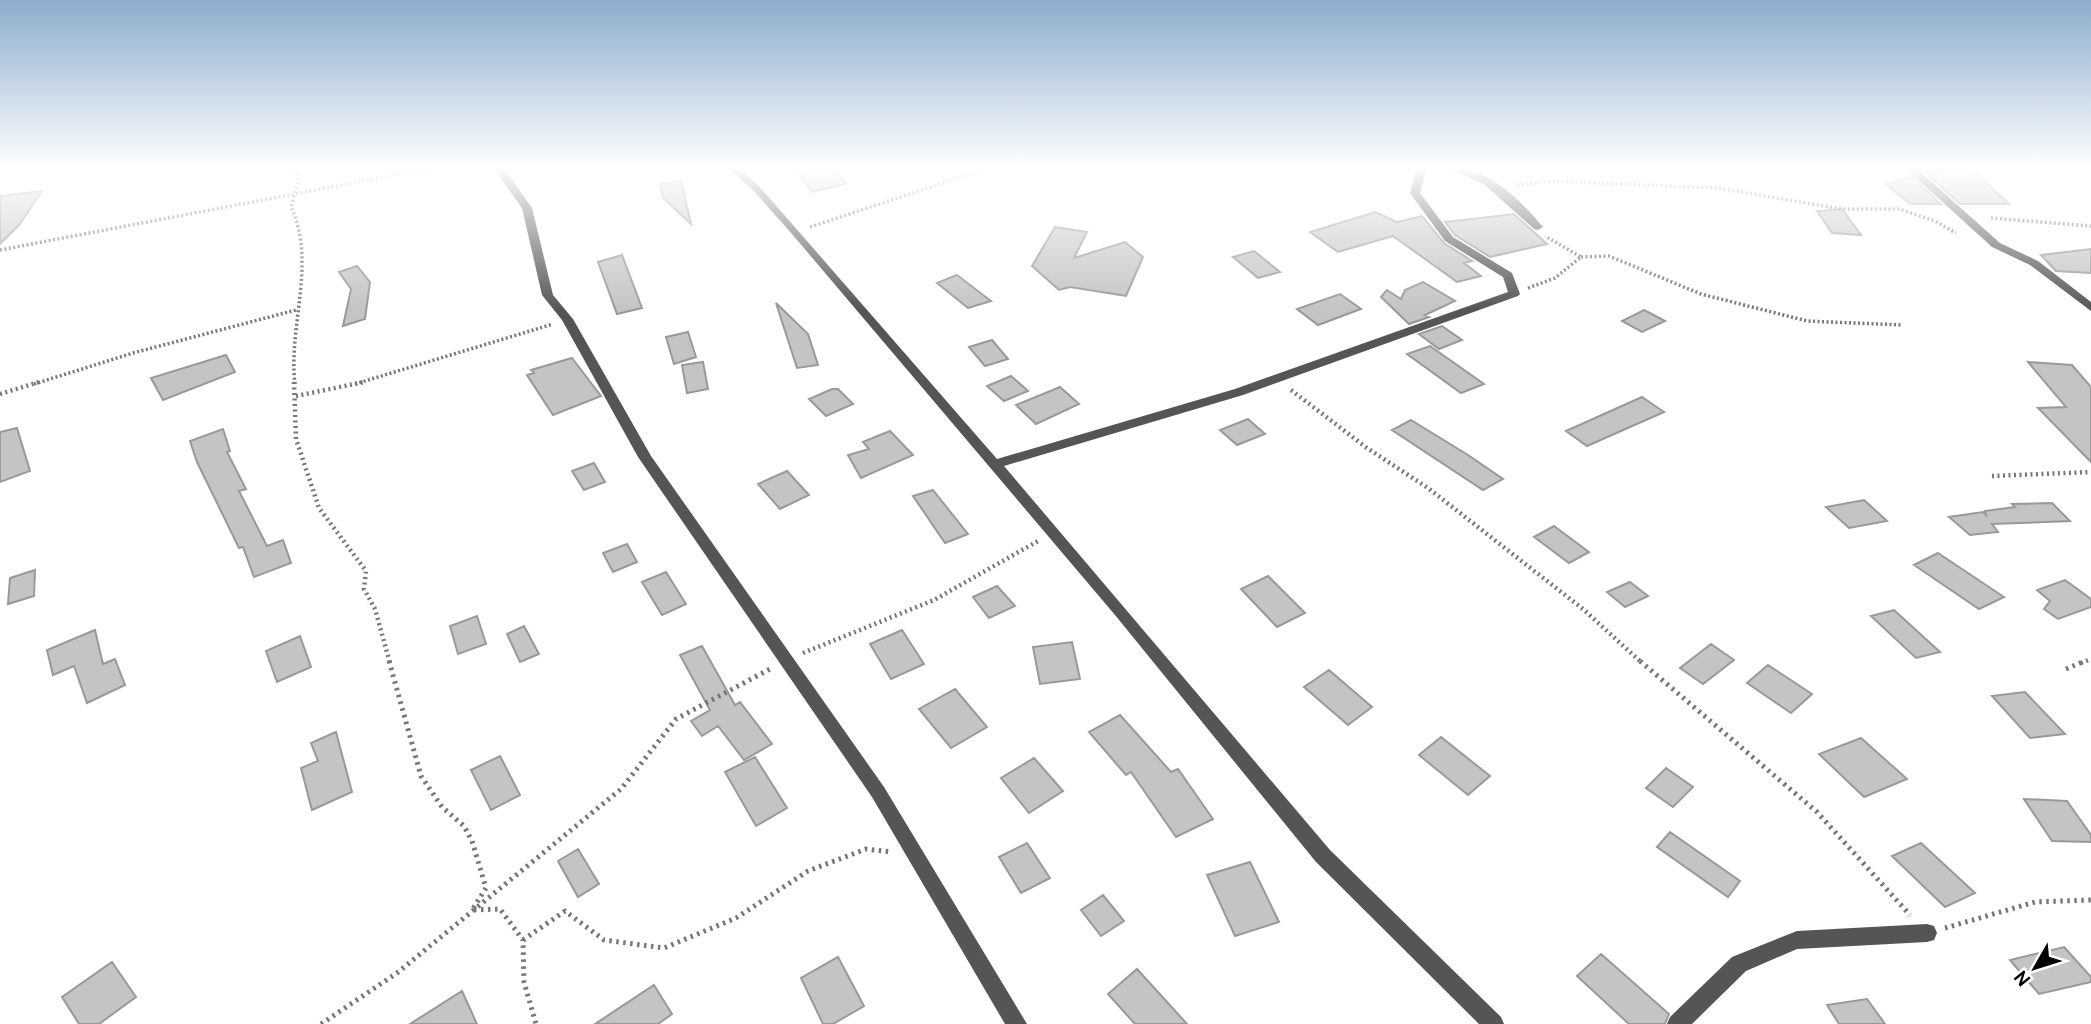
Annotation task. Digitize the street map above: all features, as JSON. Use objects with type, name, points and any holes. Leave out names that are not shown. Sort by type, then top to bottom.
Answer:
[{"type":"street","points":[[529,215],[548,295],[567,319],[645,457],[878,792],[1017,1024]]},
{"type":"street","points":[[780,215],[1054,533],[1323,856],[1494,1024]]},
{"type":"street","points":[[995,464],[1273,380],[1514,294],[1508,275],[1448,239],[1430,215]]},
{"type":"street","points":[[1525,215],[1538,227]]},
{"type":"street","points":[[1963,215],[1996,245],[2034,263],[2091,307]]},
{"type":"street","points":[[1677,1024],[1739,964],[1797,940],[1927,933]]},
{"type":"path","points":[[0,250],[185,215]]},
{"type":"path","points":[[294,215],[300,226],[300,296],[291,354],[296,396],[296,439],[318,508],[366,571],[363,589],[375,610],[421,776],[442,807],[464,826],[472,841],[486,888],[472,910]]},
{"type":"path","points":[[796,232],[845,215]]},
{"type":"path","points":[[1916,215],[1935,221],[1967,239],[1996,245]]},
{"type":"path","points":[[1970,215],[2091,226]]},
{"type":"path","points":[[1538,227],[1548,240],[1581,257],[1609,256],[1701,294],[1807,321],[1903,325]]},
{"type":"path","points":[[1514,294],[1555,278],[1581,257]]},
{"type":"path","points":[[0,394],[133,353],[296,310]]},
{"type":"path","points":[[296,396],[371,381],[567,319]]},
{"type":"path","points":[[1273,380],[1301,396],[1367,448],[1428,488],[1583,609],[1682,700],[1817,812],[1927,933],[2035,902],[2091,900]]},
{"type":"path","points":[[1992,476],[2091,472]]},
{"type":"path","points":[[321,1024],[397,973],[621,789],[676,719],[786,660],[934,600],[1054,533]]},
{"type":"path","points":[[2066,669],[2091,659]]},
{"type":"path","points":[[523,940],[565,911],[604,940],[664,948],[736,918],[808,871],[866,849],[917,856]]},
{"type":"path","points":[[472,910],[500,909],[523,940],[524,982],[536,1024]]},
{"type":"building","points":[[0,215],[26,215],[19,225],[0,244]]},
{"type":"building","points":[[681,215],[689,215],[691,224]]},
{"type":"building","points":[[1366,215],[1381,215],[1397,222],[1422,216],[1444,243],[1472,261],[1464,263],[1481,276],[1457,282],[1393,236],[1338,252],[1310,232]]},
{"type":"building","points":[[1515,215],[1547,244],[1490,257],[1455,235],[1445,222]]},
{"type":"building","points":[[1820,215],[1846,215],[1861,235],[1832,233]]},
{"type":"building","points":[[1055,227],[1087,232],[1074,258],[1125,242],[1143,257],[1126,296],[1070,287],[1059,290],[1032,266]]},
{"type":"building","points":[[2091,249],[2091,273],[2056,271],[2041,255]]},
{"type":"building","points":[[1254,251],[1280,272],[1258,278],[1233,257]]},
{"type":"building","points":[[622,255],[642,308],[617,314],[598,262]]},
{"type":"building","points":[[357,266],[370,282],[365,319],[343,326],[351,289],[339,272]]},
{"type":"building","points":[[957,275],[991,301],[968,308],[937,283]]},
{"type":"building","points":[[1423,282],[1455,301],[1425,315],[1429,317],[1409,324],[1381,297],[1387,290],[1401,299],[1405,290]]},
{"type":"building","points":[[1340,294],[1361,309],[1318,325],[1297,309]]},
{"type":"building","points":[[776,303],[808,334],[818,365],[797,368]]},
{"type":"building","points":[[1644,310],[1665,321],[1642,332],[1622,321]]},
{"type":"building","points":[[1442,326],[1462,340],[1439,349],[1419,334]]},
{"type":"building","points":[[688,332],[696,357],[674,364],[666,337]]},
{"type":"building","points":[[992,340],[1008,359],[985,366],[969,347]]},
{"type":"building","points":[[1430,346],[1484,384],[1461,393],[1407,354]]},
{"type":"building","points":[[226,355],[235,372],[163,400],[151,378]]},
{"type":"building","points":[[572,358],[601,396],[553,415],[527,375],[534,373],[531,370]]},
{"type":"building","points":[[703,362],[708,389],[687,393],[682,365]]},
{"type":"building","points":[[2028,362],[2072,365],[2091,387],[2091,462],[2038,408],[2066,407]]},
{"type":"building","points":[[1011,376],[1028,391],[1004,401],[987,386]]},
{"type":"building","points":[[1060,387],[1079,404],[1036,424],[1016,405]]},
{"type":"building","points":[[838,389],[853,404],[826,416],[809,399]]},
{"type":"building","points":[[1642,397],[1664,412],[1587,446],[1566,431]]},
{"type":"building","points":[[1248,419],[1265,434],[1237,445],[1220,430]]},
{"type":"building","points":[[1411,420],[1503,479],[1483,490],[1392,430]]},
{"type":"building","points":[[17,428],[30,471],[0,482],[0,432]]},
{"type":"building","points":[[223,429],[230,451],[227,452],[246,489],[239,491],[267,546],[283,540],[291,563],[254,577],[243,547],[239,548],[197,462],[190,441]]},
{"type":"building","points":[[890,431],[913,455],[861,478],[848,455],[869,449],[863,442]]},
{"type":"building","points":[[594,463],[605,482],[584,490],[572,471]]},
{"type":"building","points":[[787,471],[809,495],[780,509],[758,484]]},
{"type":"building","points":[[933,490],[968,534],[945,543],[913,496]]},
{"type":"building","points":[[1864,500],[1887,521],[1849,528],[1826,507]]},
{"type":"building","points":[[2052,503],[2070,521],[1992,524],[1998,532],[1970,535],[1949,517],[1983,512],[1986,515],[1985,511],[2015,507],[2012,504]]},
{"type":"building","points":[[1554,526],[1589,552],[1569,563],[1534,537]]},
{"type":"building","points":[[627,544],[637,562],[613,572],[603,553]]},
{"type":"building","points":[[1938,553],[2004,597],[1979,609],[1914,565]]},
{"type":"building","points":[[35,570],[34,596],[8,604],[10,578]]},
{"type":"building","points":[[666,572],[686,604],[662,615],[642,582]]},
{"type":"building","points":[[1268,576],[1305,613],[1277,627],[1241,589]]},
{"type":"building","points":[[2065,580],[2091,599],[2091,607],[2058,619],[2044,609],[2050,601],[2037,590]]},
{"type":"building","points":[[1630,582],[1648,596],[1625,607],[1607,592]]},
{"type":"building","points":[[997,586],[1015,606],[989,618],[973,597]]},
{"type":"building","points":[[1894,610],[1940,652],[1916,658],[1871,616]]},
{"type":"building","points":[[477,616],[486,644],[458,654],[450,626]]},
{"type":"building","points":[[524,626],[539,654],[520,662],[507,634]]},
{"type":"building","points":[[95,630],[103,664],[115,659],[125,685],[87,703],[74,666],[53,675],[47,650]]},
{"type":"building","points":[[902,630],[924,664],[891,679],[870,644]]},
{"type":"building","points":[[300,636],[311,667],[277,682],[266,651]]},
{"type":"building","points":[[1072,642],[1080,679],[1040,684],[1033,647]]},
{"type":"building","points":[[1711,644],[1734,660],[1703,684],[1680,668]]},
{"type":"building","points":[[702,646],[735,705],[740,702],[772,744],[744,760],[718,726],[702,736],[691,721],[710,710],[680,655]]},
{"type":"building","points":[[1768,665],[1812,694],[1791,713],[1747,683]]},
{"type":"building","points":[[1329,670],[1372,707],[1348,725],[1304,687]]},
{"type":"building","points":[[955,689],[987,727],[951,748],[919,709]]},
{"type":"building","points":[[2025,692],[2065,734],[2030,738],[1992,696]]},
{"type":"building","points":[[1120,715],[1171,772],[1178,769],[1213,819],[1176,837],[1131,772],[1126,775],[1089,732]]},
{"type":"building","points":[[336,732],[352,792],[312,810],[301,768],[318,761],[311,743]]},
{"type":"building","points":[[1441,737],[1490,776],[1468,795],[1419,755]]},
{"type":"building","points":[[1861,738],[1907,779],[1864,797],[1819,754]]},
{"type":"building","points":[[500,756],[520,795],[491,810],[471,770]]},
{"type":"building","points":[[755,757],[787,808],[756,826],[725,772]]},
{"type":"building","points":[[1034,758],[1063,791],[1029,813],[1001,778]]},
{"type":"building","points":[[1666,768],[1693,787],[1673,807],[1646,788]]},
{"type":"building","points":[[2024,799],[2067,801],[2091,835],[2091,842],[2052,841]]},
{"type":"building","points":[[1670,832],[1740,881],[1728,897],[1657,847]]},
{"type":"building","points":[[1027,843],[1050,878],[1021,893],[999,857]]},
{"type":"building","points":[[1921,843],[1975,893],[1945,907],[1892,856]]},
{"type":"building","points":[[578,849],[599,884],[578,897],[558,861]]},
{"type":"building","points":[[1250,862],[1279,922],[1235,936],[1207,875]]},
{"type":"building","points":[[1103,895],[1124,921],[1101,936],[1081,910]]},
{"type":"building","points":[[2064,947],[2091,977],[2091,982],[2039,994],[2010,960]]},
{"type":"building","points":[[1601,954],[1669,1014],[1665,1024],[1629,1024],[1577,976]]},
{"type":"building","points":[[838,957],[864,1006],[833,1024],[823,1024],[801,978]]},
{"type":"building","points":[[112,962],[136,997],[99,1024],[79,1024],[62,997]]},
{"type":"building","points":[[1137,969],[1187,1024],[1135,1024],[1108,994]]},
{"type":"building","points":[[654,985],[672,1014],[658,1024],[595,1024]]},
{"type":"building","points":[[462,991],[477,1024],[410,1024]]},
{"type":"building","points":[[1867,999],[1885,1024],[1839,1024],[1827,1005]]}]
